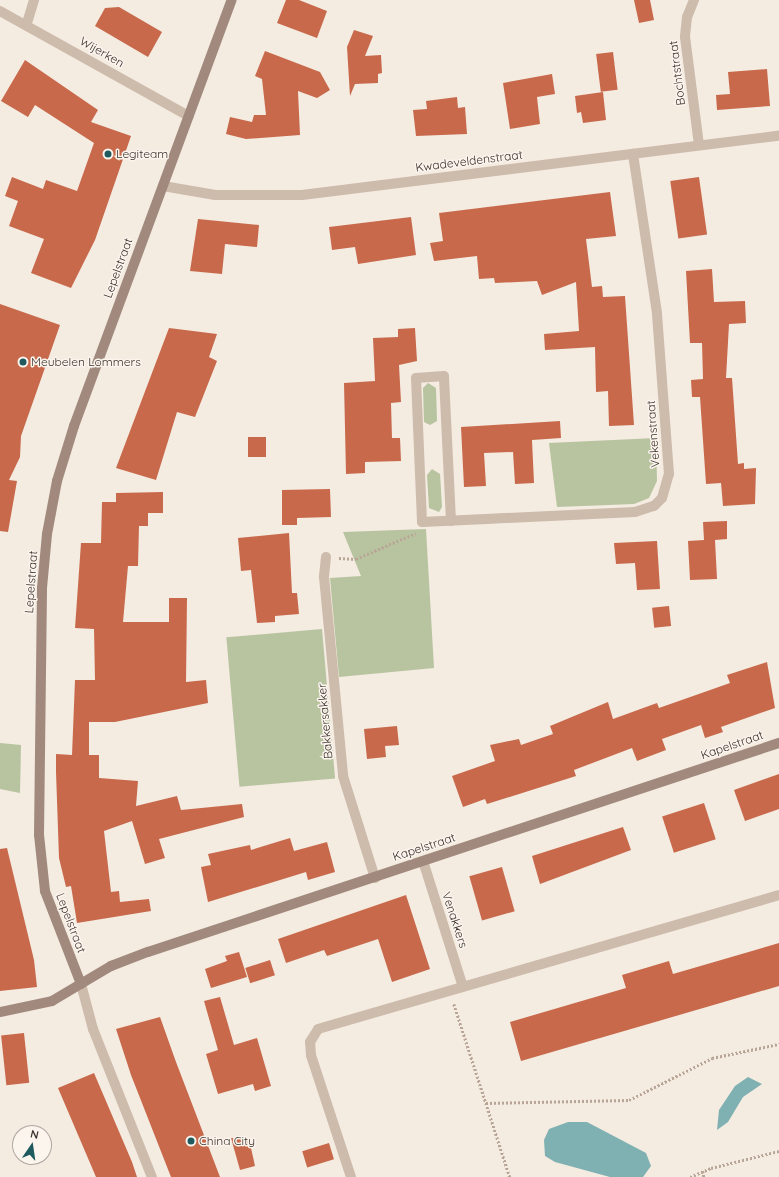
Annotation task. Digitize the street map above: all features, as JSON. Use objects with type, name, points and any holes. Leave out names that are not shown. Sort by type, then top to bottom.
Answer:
[{"type":"main road","name":"Lepelstraat","points":[[81,984],[45,891],[38,835],[42,588],[47,534],[64,455],[162,186],[232,0]]},
{"type":"main road","name":"Kapelstraat","points":[[0,1012],[41,1006],[111,966],[148,952],[779,743]]},
{"type":"street","points":[[27,23],[34,0]]},
{"type":"street","name":"Bochtstraat","points":[[694,0],[687,17],[685,37],[700,145]]},
{"type":"street","name":"Wijerken","points":[[0,11],[27,23],[189,116]]},
{"type":"street","name":"Kwadeveldenstraat","points":[[162,186],[215,195],[302,195],[779,136]]},
{"type":"street","name":"Vekenstraat","points":[[422,522],[635,512],[654,506],[662,498],[669,474],[657,313],[633,154]]},
{"type":"street","points":[[422,522],[416,378],[444,376],[451,521]]},
{"type":"street","name":"Bakkersakker","points":[[326,557],[324,577],[343,776],[375,878]]},
{"type":"street","name":"Venakkers","points":[[423,861],[463,987]]},
{"type":"street","points":[[351,1177],[311,1054],[312,1034],[326,1026],[779,895]]},
{"type":"street","name":"Lepelstraat","points":[[81,984],[93,1029],[152,1177]]},
{"type":"path","points":[[326,557],[356,559],[415,535],[422,522]]},
{"type":"path","points":[[450,990],[510,1177]]},
{"type":"path","points":[[486,1103],[629,1100],[712,1058],[779,1044]]},
{"type":"path","points":[[690,1177],[703,1171],[779,1151]]},
{"type":"path","points":[[703,1171],[704,1177]]},
{"type":"green space","points":[[428,383],[436,388],[437,421],[430,425],[424,422],[423,388]]},
{"type":"green space","points":[[656,438],[657,481],[649,498],[634,504],[557,507],[549,443]]},
{"type":"green space","points":[[432,469],[440,474],[442,507],[439,512],[429,508],[427,475]]},
{"type":"green space","points":[[426,529],[434,668],[339,677],[330,578],[361,576],[343,532]]},
{"type":"green space","points":[[322,629],[335,778],[239,787],[226,637]]},
{"type":"green space","points":[[0,743],[21,745],[20,793],[0,789]]},
{"type":"water","points":[[748,1077],[762,1084],[743,1097],[728,1122],[717,1130],[719,1110],[735,1086]]},
{"type":"water","points":[[568,1122],[587,1122],[646,1153],[651,1166],[643,1177],[610,1177],[555,1162],[545,1156],[544,1140],[549,1129]]},
{"type":"building","points":[[286,0],[299,0],[327,11],[317,38],[277,23]]},
{"type":"building","points":[[634,0],[650,0],[654,20],[639,23]]},
{"type":"building","points":[[119,7],[162,32],[148,57],[95,26],[105,8]]},
{"type":"building","points":[[354,30],[373,36],[365,56],[381,55],[382,73],[378,74],[378,83],[355,84],[350,96],[347,47]]},
{"type":"building","points":[[265,51],[320,72],[330,90],[317,98],[298,91],[300,135],[246,139],[226,134],[230,117],[252,122],[254,115],[266,115],[262,79],[255,76]]},
{"type":"building","points":[[613,52],[618,90],[601,92],[596,54]]},
{"type":"building","points":[[25,60],[98,110],[91,122],[131,136],[95,240],[71,288],[31,273],[44,239],[9,226],[18,201],[5,196],[12,177],[43,189],[46,180],[77,191],[94,143],[35,105],[28,117],[1,101]]},
{"type":"building","points":[[767,69],[770,106],[717,110],[716,95],[730,94],[728,72]]},
{"type":"building","points":[[552,74],[555,94],[537,97],[540,124],[510,129],[503,83]]},
{"type":"building","points":[[603,92],[606,120],[583,123],[581,112],[577,113],[575,96]]},
{"type":"building","points":[[457,97],[458,108],[465,107],[467,134],[416,136],[413,110],[427,109],[426,101]]},
{"type":"building","points":[[699,177],[707,234],[678,238],[670,181]]},
{"type":"building","points":[[610,192],[616,236],[586,239],[592,287],[602,286],[603,297],[625,296],[634,425],[609,426],[608,391],[596,392],[595,347],[545,350],[544,334],[579,331],[576,282],[542,295],[537,281],[495,283],[494,278],[479,279],[477,256],[434,261],[430,243],[443,241],[439,213]]},
{"type":"building","points":[[411,217],[416,255],[358,264],[355,247],[332,250],[329,227]]},
{"type":"building","points":[[198,219],[259,225],[257,247],[225,244],[222,274],[190,271]]},
{"type":"building","points":[[712,269],[714,302],[745,301],[746,323],[729,324],[726,378],[732,378],[738,464],[744,463],[744,469],[756,468],[755,504],[723,506],[721,483],[706,484],[700,397],[692,397],[691,380],[703,379],[702,343],[690,343],[686,271]]},
{"type":"building","name":"Meubelen Lommers","points":[[0,304],[60,325],[21,436],[20,457],[9,480],[17,481],[8,532],[0,531]]},
{"type":"building","points":[[169,328],[217,334],[209,357],[217,361],[195,417],[177,412],[156,480],[116,468]]},
{"type":"building","points":[[415,328],[417,361],[399,365],[401,402],[391,403],[392,438],[400,438],[401,461],[365,462],[365,473],[346,474],[344,383],[375,381],[373,338],[398,337],[398,329]]},
{"type":"building","points":[[560,421],[561,438],[532,440],[534,483],[515,484],[513,452],[484,453],[486,486],[464,487],[461,427]]},
{"type":"building","points":[[248,437],[266,437],[266,457],[248,457]]},
{"type":"building","points":[[330,489],[331,517],[297,518],[297,525],[282,525],[282,490]]},
{"type":"building","points":[[163,492],[163,513],[148,513],[148,526],[139,526],[138,566],[128,566],[123,622],[169,622],[169,598],[187,598],[186,682],[206,680],[208,703],[115,722],[89,722],[89,755],[99,755],[99,778],[138,781],[136,806],[177,796],[181,810],[242,804],[244,817],[159,839],[165,858],[145,864],[132,821],[104,831],[111,892],[119,891],[120,902],[149,899],[151,911],[77,923],[71,886],[66,887],[59,858],[56,754],[72,755],[75,680],[95,680],[94,629],[75,628],[81,543],[101,543],[102,502],[116,502],[116,493]]},
{"type":"building","points":[[727,521],[727,539],[715,540],[717,579],[690,580],[688,541],[704,540],[703,522]]},
{"type":"building","points":[[289,533],[292,593],[297,593],[299,614],[275,616],[275,622],[257,623],[251,570],[241,571],[238,538]]},
{"type":"building","points":[[657,541],[660,589],[637,590],[635,563],[616,564],[614,543]]},
{"type":"building","points":[[669,606],[671,626],[654,628],[652,608]]},
{"type":"building","points":[[767,662],[775,708],[721,727],[723,732],[705,738],[701,725],[662,739],[666,750],[637,761],[632,748],[574,770],[576,776],[487,804],[485,799],[463,807],[452,776],[495,761],[490,745],[519,739],[521,745],[553,734],[550,726],[608,702],[613,719],[657,703],[659,708],[730,683],[727,675]]},
{"type":"building","points":[[397,726],[399,745],[385,746],[386,757],[367,759],[364,729]]},
{"type":"building","points":[[779,774],[779,809],[745,821],[734,790]]},
{"type":"building","points":[[704,803],[716,839],[674,853],[662,817]]},
{"type":"building","points":[[623,827],[631,850],[540,884],[532,856]]},
{"type":"building","points":[[290,838],[294,851],[327,842],[335,872],[308,880],[306,872],[208,902],[201,867],[211,865],[208,854],[250,845],[251,850]]},
{"type":"building","points":[[7,848],[34,960],[37,987],[0,991],[0,849]]},
{"type":"building","points":[[502,867],[515,911],[482,921],[469,876]]},
{"type":"building","points":[[406,895],[430,969],[392,982],[378,939],[327,956],[324,950],[286,963],[278,939]]},
{"type":"building","points":[[779,943],[779,986],[521,1061],[510,1022],[626,988],[622,975],[669,961],[673,974]]},
{"type":"building","points":[[239,952],[247,977],[211,988],[205,969],[227,961],[225,956]]},
{"type":"building","points":[[270,960],[275,975],[250,983],[245,968]]},
{"type":"building","points":[[220,997],[234,1045],[257,1038],[271,1086],[255,1091],[253,1084],[218,1094],[206,1054],[218,1050],[204,1001]]},
{"type":"building","points":[[160,1017],[220,1177],[171,1177],[131,1075],[116,1029]]},
{"type":"building","points":[[24,1033],[29,1083],[6,1085],[1,1035]]},
{"type":"building","points":[[94,1073],[137,1177],[96,1177],[58,1088]]},
{"type":"building","points":[[231,1138],[249,1139],[255,1166],[240,1170]]},
{"type":"building","points":[[329,1143],[334,1159],[307,1167],[302,1151]]},
{"type":"place","name":"Legiteam","points":[[108,154]]},
{"type":"place","name":"Meubelen Lommers","points":[[23,362]]},
{"type":"place","name":"China City","points":[[191,1141]]}]
